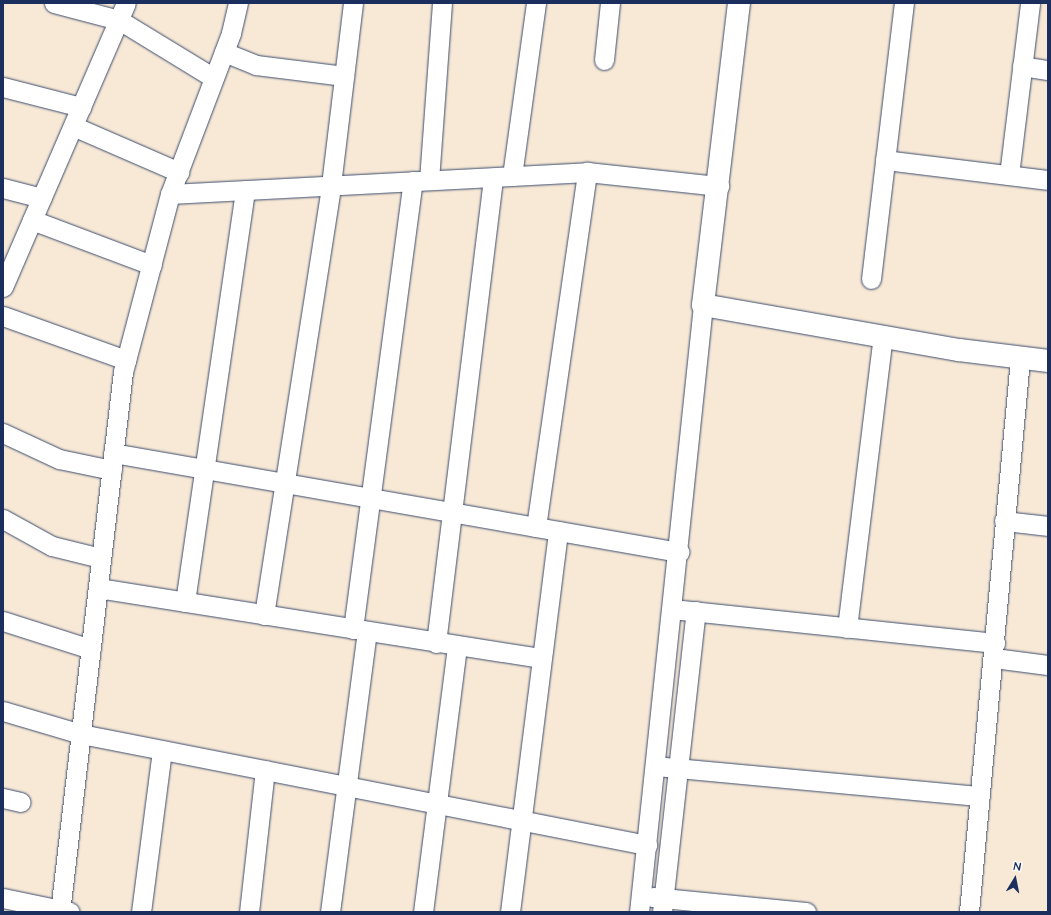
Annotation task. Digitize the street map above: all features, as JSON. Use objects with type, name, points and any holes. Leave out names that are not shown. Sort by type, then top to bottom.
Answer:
[{"type":"street","points":[[54,3],[119,20],[214,78]]},
{"type":"street","points":[[4,284],[126,3]]},
{"type":"street","points":[[3,898],[63,911],[101,558],[126,360],[170,194],[224,52],[238,3]]},
{"type":"street","points":[[264,615],[286,484],[331,185],[353,3]]},
{"type":"street","points":[[330,912],[346,786],[370,498],[421,180],[442,3]]},
{"type":"street","points":[[512,176],[536,3]]},
{"type":"street","points":[[604,60],[610,3]]},
{"type":"street","points":[[740,3],[719,186],[703,305],[640,904],[806,912]]},
{"type":"street","points":[[871,279],[904,3]]},
{"type":"street","points":[[1009,175],[1030,3]]},
{"type":"street","points":[[224,52],[256,66],[344,76]]},
{"type":"street","points":[[1022,66],[1048,70]]},
{"type":"street","points":[[3,87],[81,107]]},
{"type":"street","points":[[73,126],[179,172]]},
{"type":"street","points":[[885,160],[1048,180]]},
{"type":"street","points":[[536,527],[587,172]]},
{"type":"street","points":[[170,194],[587,172],[719,186]]},
{"type":"street","points":[[436,643],[493,177]]},
{"type":"street","points":[[3,188],[42,198]]},
{"type":"street","points":[[185,602],[245,190]]},
{"type":"street","points":[[32,220],[152,265]]},
{"type":"street","points":[[703,305],[1020,359],[1048,361]]},
{"type":"street","points":[[3,316],[126,360]]},
{"type":"street","points":[[847,628],[883,335]]},
{"type":"street","points":[[969,912],[995,651],[1004,521],[1020,359]]},
{"type":"street","points":[[3,433],[60,459],[205,469],[678,552]]},
{"type":"street","points":[[3,519],[52,546],[101,558]]},
{"type":"street","points":[[1004,521],[1048,526]]},
{"type":"street","points":[[510,912],[520,821],[558,531]]},
{"type":"street","points":[[98,588],[436,643],[542,658]]},
{"type":"street","points":[[672,609],[847,628],[995,651],[1048,666]]},
{"type":"street","points":[[663,905],[680,768],[696,611]]},
{"type":"street","points":[[3,621],[91,650]]},
{"type":"street","points":[[423,912],[457,646]]},
{"type":"street","points":[[3,712],[81,734],[647,845]]},
{"type":"street","points":[[141,912],[162,750]]},
{"type":"street","points":[[655,766],[980,796]]},
{"type":"street","points":[[249,912],[265,770]]}]
